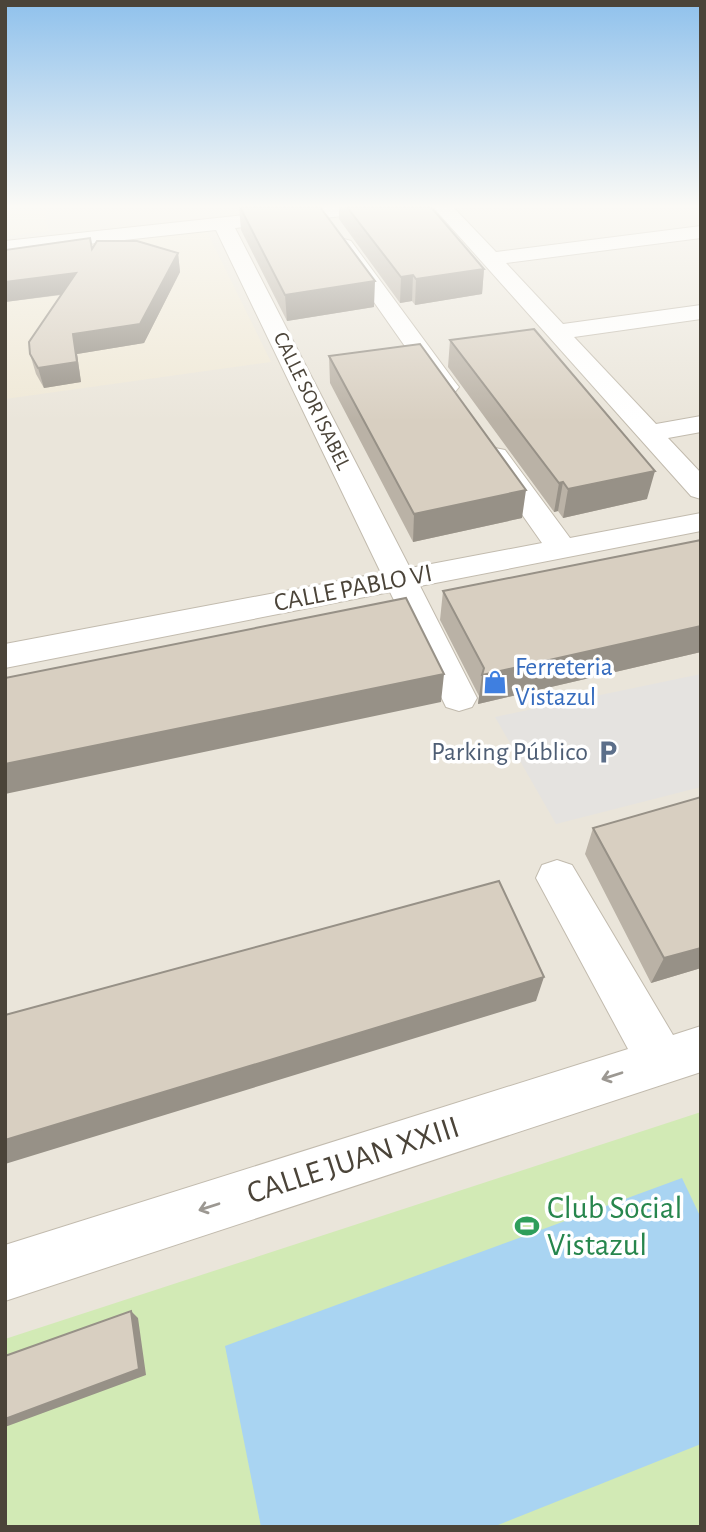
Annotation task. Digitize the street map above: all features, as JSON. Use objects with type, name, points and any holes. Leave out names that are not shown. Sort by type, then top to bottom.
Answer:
[{"type":"street","name":"CALLE SOR ISABEL","points":[[264,278],[400,578],[459,698]]},
{"type":"street","points":[[369,278],[457,402]]},
{"type":"street","points":[[509,278],[701,490]]},
{"type":"street","points":[[557,332],[701,312]]},
{"type":"street","points":[[650,433],[701,424]]},
{"type":"street","points":[[481,436],[561,547]]},
{"type":"street","name":"CALLE PABLO VI","points":[[5,656],[701,522]]},
{"type":"street","points":[[556,878],[681,1055]]},
{"type":"street","name":"CALLE JUAN XXIII","points":[[5,1273],[681,1055]]},
{"type":"shaded area","points":[[5,278],[701,278],[701,1527],[5,1527]]},
{"type":"shaded area","points":[[5,278],[230,278],[271,362],[5,399]]},
{"type":"shaded area","name":"Parking Público","points":[[701,674],[701,787],[556,824],[495,717]]},
{"type":"green space","name":"Club Social Vistazul","points":[[701,1112],[701,1527],[5,1527],[5,1339]]},
{"type":"water","points":[[682,1178],[701,1218],[701,1444],[493,1527],[261,1527],[225,1346]]},
{"type":"building","points":[[5,278],[33,278],[5,282]]},
{"type":"building","points":[[72,278],[164,278],[140,324],[73,334],[77,362],[38,368],[30,354],[29,342]]},
{"type":"building","points":[[277,278],[373,278],[375,281],[285,295]]},
{"type":"building","points":[[534,329],[655,471],[568,489],[563,482],[559,483],[450,340]]},
{"type":"building","points":[[420,344],[526,490],[414,514],[329,356]]},
{"type":"building","points":[[701,540],[701,626],[482,675],[484,668],[443,591]]},
{"type":"building","points":[[406,598],[444,674],[5,764],[5,678]]},
{"type":"building","points":[[701,797],[701,948],[664,958],[593,828]]},
{"type":"building","points":[[499,881],[544,977],[5,1140],[5,1015]]},
{"type":"building","points":[[131,1311],[139,1369],[5,1419],[5,1356]]},
{"type":"place","name":"Ferreteria Vistazul","points":[[495,682]]},
{"type":"place","name":"Parking Público","points":[[608,752]]},
{"type":"place","name":"Club Social Vistazul","points":[[527,1226]]}]
